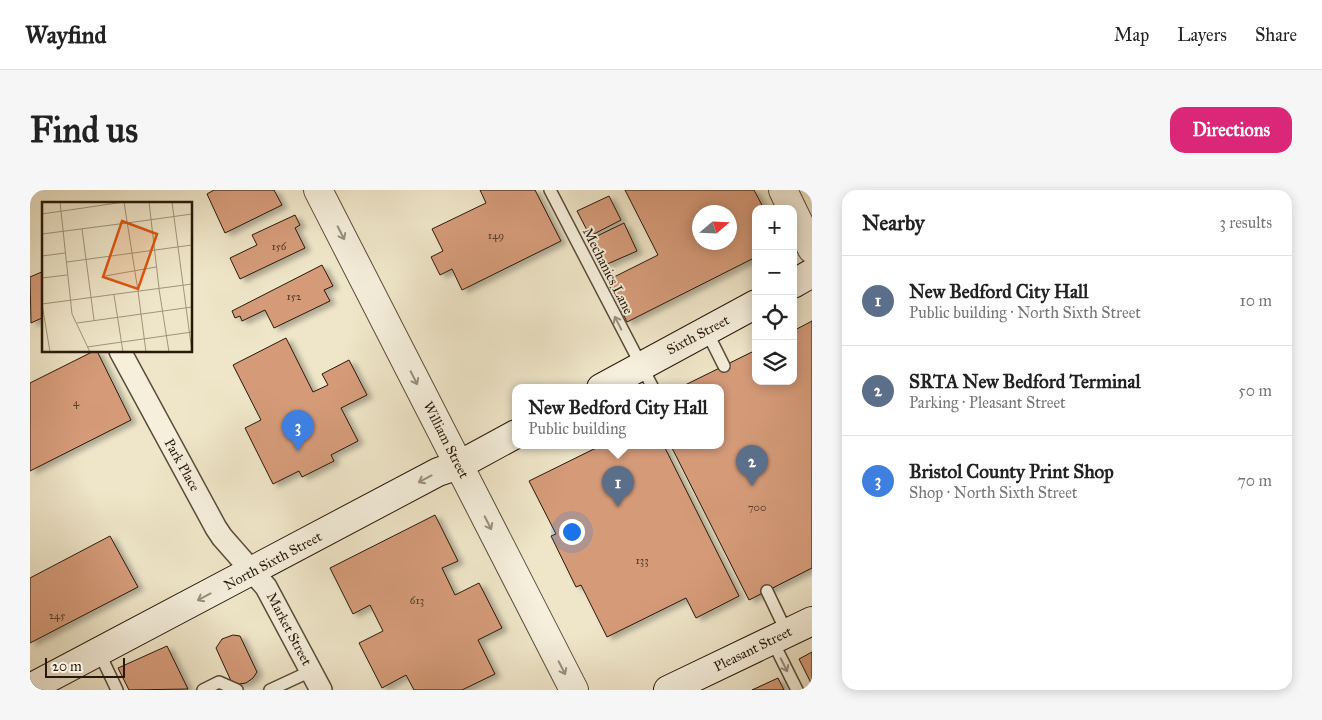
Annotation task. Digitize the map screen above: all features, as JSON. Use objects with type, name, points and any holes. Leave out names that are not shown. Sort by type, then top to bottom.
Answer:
[{"type":"main road","name":"William Street","points":[[318,190],[574,690]]},
{"type":"main road","points":[[783,190],[790,205]]},
{"type":"main road","points":[[797,218],[812,248]]},
{"type":"main road","points":[[797,282],[812,273]]},
{"type":"main road","name":"Sixth Street","points":[[646,377],[706,330],[752,306]]},
{"type":"main road","points":[[617,384],[646,377]]},
{"type":"main road","name":"North Sixth Street","points":[[30,688],[438,472],[459,465],[512,436]]},
{"type":"main road","name":"Pleasant Street","points":[[668,690],[812,621]]},
{"type":"street","name":"Park Place","points":[[121,352],[216,528],[253,571]]},
{"type":"street","name":"Market Street","points":[[253,571],[266,587],[321,690]]},
{"type":"lane","name":"Mechanics Lane","points":[[550,190],[646,377]]},
{"type":"lane","points":[[706,330],[724,366]]},
{"type":"lane","points":[[766,591],[797,690]]},
{"type":"lane","points":[[99,652],[117,690]]},
{"type":"lane","points":[[270,690],[311,671]]},
{"type":"lane","points":[[203,690],[219,682],[238,690]]},
{"type":"building","points":[[214,190],[274,190],[282,205],[225,233],[207,194]]},
{"type":"building","points":[[480,190],[535,190],[561,241],[462,290],[452,269],[440,275],[431,257],[443,251],[432,229],[486,203]]},
{"type":"building","points":[[625,190],[754,190],[762,205],[752,205],[752,259],[627,322],[610,287],[613,285],[610,279],[658,255]]},
{"type":"building","points":[[609,196],[621,220],[590,236],[577,211]]},
{"type":"building","points":[[295,215],[300,225],[295,228],[305,248],[240,279],[230,258],[257,245],[252,235]]},
{"type":"building","points":[[624,223],[637,251],[605,265],[593,238]]},
{"type":"building","points":[[322,265],[333,286],[324,290],[330,301],[274,328],[265,310],[242,321],[240,316],[235,318],[232,311]]},
{"type":"building","points":[[42,272],[42,318],[31,323],[30,277]]},
{"type":"building","points":[[812,321],[812,568],[749,600],[673,449],[724,449],[724,384],[687,384],[752,352],[752,385],[797,385],[797,329]]},
{"type":"building","points":[[286,338],[313,392],[328,385],[322,374],[349,360],[367,395],[341,408],[358,441],[331,455],[334,461],[302,477],[299,471],[273,484],[245,428],[261,420],[233,365]]},
{"type":"building","points":[[92,352],[97,352],[131,420],[30,471],[30,383]]},
{"type":"building","points":[[594,449],[666,449],[739,596],[696,618],[686,598],[607,637],[581,585],[576,587],[551,536],[556,534],[529,481]]},
{"type":"building","points":[[435,515],[458,561],[442,568],[455,595],[479,583],[502,628],[478,640],[495,674],[462,690],[414,690],[406,675],[382,688],[359,643],[383,631],[370,605],[353,614],[330,568]]},
{"type":"building","points":[[110,536],[138,587],[30,643],[30,578]]},
{"type":"building","points":[[233,635],[240,636],[257,672],[246,683],[232,683],[216,648],[222,639]]},
{"type":"building","points":[[167,646],[188,689],[129,690],[118,668]]},
{"type":"building","points":[[812,652],[812,685],[799,659]]},
{"type":"building","points":[[778,678],[784,690],[752,690]]},
{"type":"place","name":"Bristol County Print Shop","points":[[298,451]]},
{"type":"place","name":"SRTA New Bedford Terminal","points":[[752,486]]},
{"type":"place","name":"New Bedford City Hall","points":[[618,507]]}]
